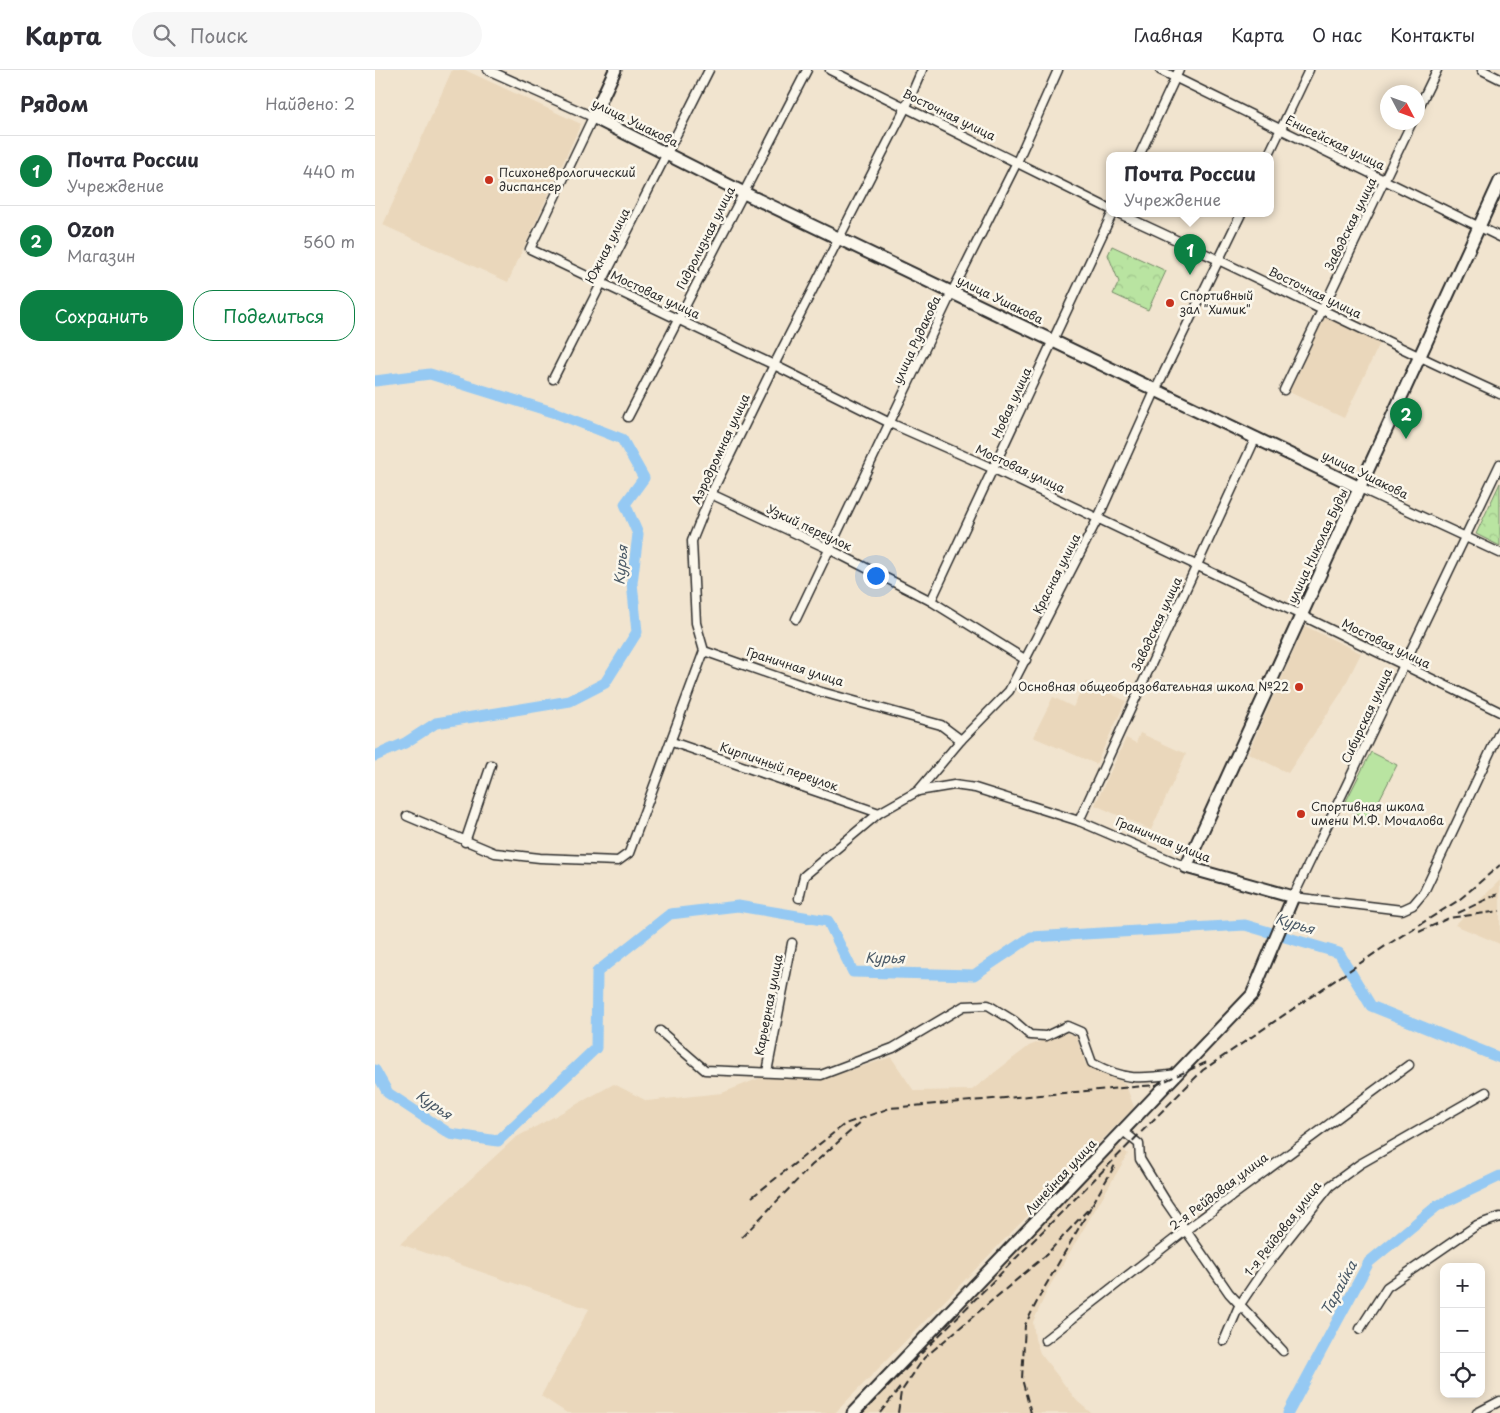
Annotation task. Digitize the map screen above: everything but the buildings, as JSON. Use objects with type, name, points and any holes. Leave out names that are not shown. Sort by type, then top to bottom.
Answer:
[{"type":"street","name":"улица Ушакова","points":[[488,70],[593,117],[742,192],[1500,554]]},
{"type":"street","points":[[593,117],[615,70]]},
{"type":"street","name":"Южная улица","points":[[553,379],[709,70]]},
{"type":"street","name":"Гидролизная улица","points":[[628,417],[742,192],[807,70]]},
{"type":"street","name":"Восточная улица","points":[[831,70],[1106,207]]},
{"type":"street","name":"Аэродромная улица","points":[[704,651],[696,623],[692,541],[711,494],[774,365],[840,239],[923,70]]},
{"type":"street","name":"улица Рудакова","points":[[796,619],[952,292],[1017,162],[1058,70]]},
{"type":"street","name":"Енисейская улица","points":[[1160,70],[1177,74],[1281,129],[1500,237]]},
{"type":"street","points":[[1270,152],[1309,70]]},
{"type":"street","points":[[1425,95],[1437,70]]},
{"type":"street","points":[[1482,70],[1500,79]]},
{"type":"street","points":[[1141,152],[1177,74]]},
{"type":"street","name":"Мостовая улица","points":[[593,117],[530,249],[774,365],[890,423],[1098,518],[1500,712]]},
{"type":"street","name":"Заводская улица","points":[[1284,390],[1408,130]]},
{"type":"street","name":"улица Николая Буды","points":[[1186,867],[1500,181]]},
{"type":"street","name":"Новая улица","points":[[931,601],[1111,217]]},
{"type":"street","name":"Восточная улица","points":[[1127,217],[1219,259],[1419,357],[1500,394]]},
{"type":"street","name":"Красная улица","points":[[799,898],[805,876],[879,813],[918,791],[961,740],[1002,700],[1025,660],[1098,518],[1156,389],[1240,217]]},
{"type":"street","name":"Заводская улица","points":[[1079,821],[1256,437]]},
{"type":"street","name":"Сибирская улица","points":[[1293,897],[1500,464]]},
{"type":"street","name":"Узкий переулок","points":[[711,494],[829,549],[931,601],[1025,660]]},
{"type":"street","points":[[407,816],[495,854],[612,862],[624,859],[629,853],[672,742],[704,651]]},
{"type":"street","name":"Граничная улица","points":[[704,651],[818,690],[941,725],[961,740]]},
{"type":"street","name":"Граничная улица","points":[[918,791],[964,785],[1079,821],[1186,867],[1293,897],[1402,910],[1413,905],[1424,892],[1500,731]]},
{"type":"street","name":"Кирпичный переулок","points":[[672,742],[879,813]]},
{"type":"street","points":[[465,842],[491,765]]},
{"type":"street","name":"Линейная улица","points":[[853,1413],[1252,995],[1293,897]]},
{"type":"street","name":"Карьерная улица","points":[[767,1072],[792,944]]},
{"type":"street","points":[[659,1031],[705,1070],[716,1072],[821,1075],[893,1048],[965,1006],[988,1006],[1014,1020],[1030,1035],[1046,1036],[1067,1026],[1081,1032],[1092,1063],[1114,1075],[1141,1079],[1177,1074]]},
{"type":"street","name":"2-я Рейдовая улица","points":[[1045,1340],[1186,1230],[1409,1065]]},
{"type":"street","name":"1-я Рейдовая улица","points":[[1224,1340],[1239,1306],[1264,1269],[1330,1186],[1360,1164],[1486,1092]]},
{"type":"street","points":[[1123,1131],[1139,1144],[1140,1159],[1186,1230],[1239,1306],[1283,1351]]},
{"type":"street","points":[[1360,1329],[1387,1287],[1477,1225],[1500,1217]]},
{"type":"street","points":[[1477,1413],[1500,1401]]},
{"type":"shaded area","points":[[452,70],[465,70],[581,124],[508,282],[383,225]]},
{"type":"shaded area","points":[[1326,315],[1381,341],[1344,418],[1289,392]]},
{"type":"shaded area","points":[[1305,626],[1361,653],[1341,693],[1288,773],[1248,753]]},
{"type":"shaded area","points":[[1086,682],[1126,701],[1096,764],[1033,737],[1053,697],[1073,707]]},
{"type":"shaded area","points":[[1140,733],[1186,754],[1151,830],[1095,805],[1126,738],[1136,743]]},
{"type":"shaded area","points":[[1500,880],[1500,944],[1455,925]]},
{"type":"shaded area","points":[[1064,1032],[1076,1036],[1086,1065],[1125,1083],[1134,1107],[835,1413],[567,1413],[541,1396],[589,1309],[400,1244],[515,1138],[614,1084],[647,1101],[722,1093],[765,1076],[818,1081],[891,1057],[914,1091],[972,1090],[1029,1046]]},
{"type":"shaded area","points":[[1117,1144],[1128,1154],[1048,1289],[1033,1322],[1035,1339],[1040,1353],[1077,1401],[1091,1413],[859,1413]]},
{"type":"green space","points":[[1112,246],[1166,271],[1148,310],[1113,294],[1119,282],[1108,255]]},
{"type":"green space","points":[[1500,483],[1500,546],[1476,534]]},
{"type":"green space","points":[[1371,752],[1397,765],[1369,820],[1343,807]]},
{"type":"waterway","name":"Курья","points":[[375,381],[430,374],[556,413],[622,439],[644,478],[625,504],[638,534],[632,583],[637,632],[605,683],[570,701],[436,723],[405,743],[375,756]]},
{"type":"waterway","name":"Курья","points":[[375,1070],[388,1093],[450,1134],[498,1141],[596,1048],[597,972],[670,914],[738,906],[828,921],[853,972],[974,975],[1031,937],[1245,925],[1339,953],[1371,1006],[1500,1058]]},
{"type":"waterway","name":"Тарайка","points":[[1288,1413],[1369,1262],[1437,1206],[1500,1176]]},
{"type":"railway","points":[[862,1413],[1203,1070],[1387,945],[1459,900],[1500,865]]},
{"type":"railway","points":[[1458,913],[1500,893]]},
{"type":"railway","points":[[1419,932],[1449,918],[1500,911]]},
{"type":"railway","points":[[752,1197],[845,1124],[890,1108],[1156,1085],[1207,1062]]},
{"type":"railway","points":[[742,1237],[812,1165],[862,1121]]},
{"type":"railway","points":[[1031,1413],[1022,1379],[1025,1325],[1115,1165]]},
{"type":"railway","points":[[898,1413],[901,1392],[924,1358],[1046,1255],[1092,1205]]},
{"type":"railway","points":[[880,1413],[902,1385]]},
{"type":"place","name":"Психоневрологический диспансер","points":[[489,180]]},
{"type":"place","name":"Почта России","points":[[1190,275]]},
{"type":"place","name":"Спортивный зал \"Химик\"","points":[[1170,303]]},
{"type":"place","name":"Ozon","points":[[1406,439]]},
{"type":"place","name":"Основная общеобразовательная школа №22","points":[[1299,687]]},
{"type":"place","name":"Спортивная школа имени М.Ф. Мочалова","points":[[1301,814]]}]
